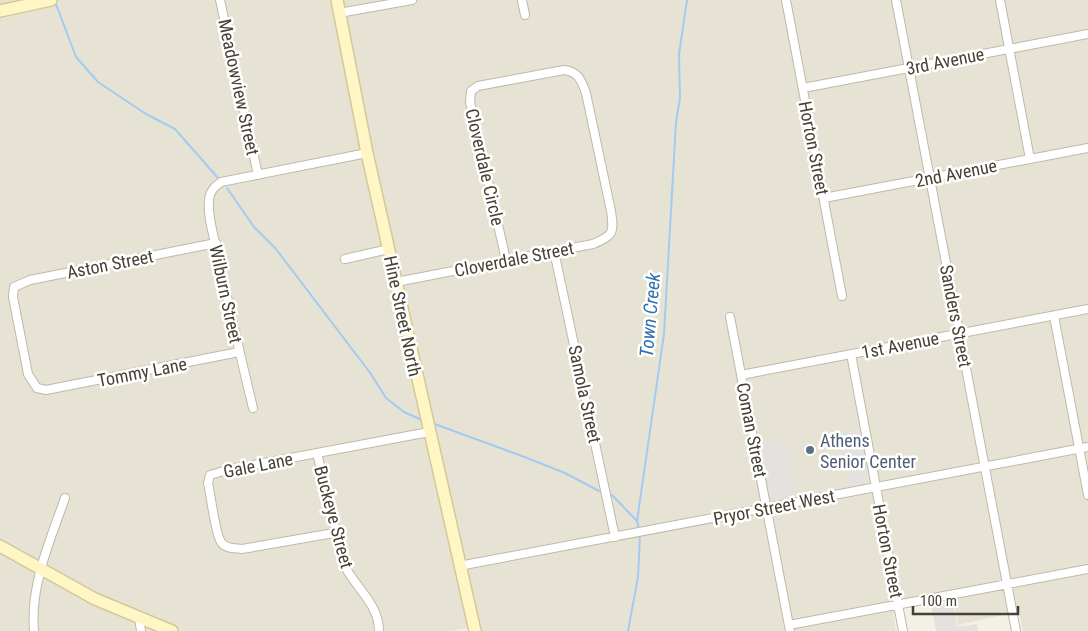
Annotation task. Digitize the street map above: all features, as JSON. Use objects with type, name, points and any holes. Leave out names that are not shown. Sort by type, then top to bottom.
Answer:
[{"type":"street","points":[[0,12],[51,0]]},
{"type":"street","name":"Meadowview Street","points":[[220,0],[258,175]]},
{"type":"street","name":"Hine Street North","points":[[337,0],[396,282],[475,631]]},
{"type":"street","points":[[339,13],[412,0]]},
{"type":"street","points":[[522,0],[525,16]]},
{"type":"street","name":"Horton Street","points":[[786,0],[842,296]]},
{"type":"street","name":"Sanders Street","points":[[896,0],[1016,631]]},
{"type":"street","points":[[1000,0],[1030,159]]},
{"type":"street","name":"3rd Avenue","points":[[803,88],[1088,34]]},
{"type":"street","name":"Cloverdale Circle","points":[[506,260],[470,102],[471,91],[478,86],[564,70],[573,71],[580,77],[586,93],[612,216]]},
{"type":"street","name":"2nd Avenue","points":[[824,198],[1088,148]]},
{"type":"street","points":[[258,175],[368,153]]},
{"type":"street","name":"Wilburn Street","points":[[253,408],[239,352],[209,202],[214,187],[221,183],[258,175]]},
{"type":"street","name":"Cloverdale Street","points":[[396,282],[594,244],[609,237],[613,229],[612,216]]},
{"type":"street","name":"Aston Street","points":[[46,390],[37,388],[31,381],[13,297],[14,287],[30,280],[216,243]]},
{"type":"street","points":[[345,259],[389,248]]},
{"type":"street","name":"Samola Street","points":[[554,252],[615,537]]},
{"type":"street","name":"1st Avenue","points":[[741,375],[1088,309]]},
{"type":"street","points":[[1054,316],[1088,495]]},
{"type":"street","name":"Coman Street","points":[[730,317],[789,628]]},
{"type":"street","name":"Tommy Lane","points":[[46,390],[239,352]]},
{"type":"street","name":"Horton Street","points":[[851,354],[903,631]]},
{"type":"street","name":"Gale Lane","points":[[334,533],[242,550],[228,547],[221,542],[218,534],[208,483],[210,475],[227,470],[429,432]]},
{"type":"street","name":"Pryor Street West","points":[[459,566],[1088,447]]},
{"type":"street","name":"Buckeye Street","points":[[317,453],[334,533],[344,565],[352,580],[373,607],[379,623],[379,631]]},
{"type":"street","points":[[34,631],[32,611],[41,569],[65,498]]},
{"type":"street","points":[[0,546],[95,599],[172,631]]},
{"type":"street","points":[[789,628],[898,604],[1088,569]]},
{"type":"street","points":[[139,618],[141,631]]},
{"type":"shaded area","points":[[0,0],[1088,0],[1088,631],[1023,631],[1019,611],[958,625],[954,599],[893,610],[896,631],[469,631],[468,628],[451,631],[0,631]]},
{"type":"shaded area","points":[[860,428],[869,479],[863,480],[864,485],[850,488],[837,431]]},
{"type":"shaded area","points":[[786,439],[795,494],[780,500],[768,496],[758,444]]},
{"type":"shaded area","points":[[847,484],[848,489],[796,499],[795,494]]},
{"type":"shaded area","points":[[953,601],[957,627],[977,624],[978,631],[936,631],[931,605]]},
{"type":"waterway","name":"Town Creek","points":[[639,529],[637,521],[664,334],[676,122],[680,98],[679,54],[687,0]]},
{"type":"waterway","points":[[56,4],[76,57],[98,82],[146,114],[175,129],[218,178]]},
{"type":"waterway","points":[[227,188],[254,227],[276,249],[371,374],[386,398],[404,412],[422,420]]},
{"type":"waterway","points":[[432,423],[565,473],[599,491]]},
{"type":"waterway","points":[[612,495],[637,521]]},
{"type":"waterway","name":"Town Creek","points":[[628,631],[638,577],[640,534]]},
{"type":"place","name":"Athens Senior Center","points":[[810,450]]}]
